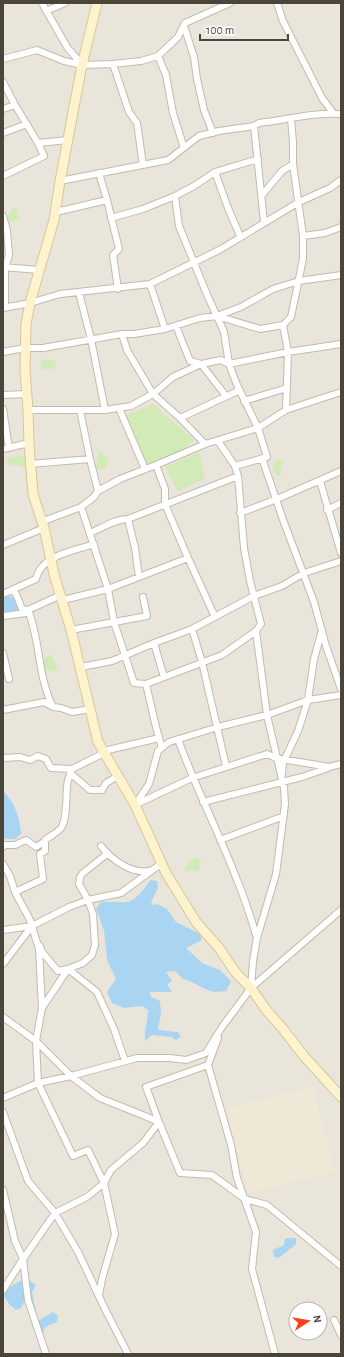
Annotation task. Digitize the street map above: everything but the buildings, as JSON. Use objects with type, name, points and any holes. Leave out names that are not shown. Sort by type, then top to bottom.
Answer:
[{"type":"street","points":[[42,3],[67,47],[82,65]]},
{"type":"street","points":[[46,11],[65,3]]},
{"type":"street","points":[[97,3],[82,65],[60,181],[56,212],[30,303],[25,348],[26,394],[33,494],[52,558],[55,578],[81,667],[98,742],[135,805],[162,863],[196,922],[219,948],[236,973],[251,988],[266,1011],[341,1097]]},
{"type":"street","points":[[3,59],[37,50],[82,65],[141,61],[158,56],[178,37],[185,23],[230,3]]},
{"type":"street","points":[[277,3],[283,21],[322,98],[338,114]]},
{"type":"street","points":[[184,26],[194,57],[204,110],[213,133]]},
{"type":"street","points":[[158,56],[166,75],[173,113],[184,148]]},
{"type":"street","points":[[113,64],[129,112],[137,123],[144,165]]},
{"type":"street","points":[[3,82],[44,156],[3,176]]},
{"type":"street","points":[[3,109],[15,105]]},
{"type":"street","points":[[60,181],[168,160],[199,136],[254,126],[259,123],[325,113],[338,114]]},
{"type":"street","points":[[217,316],[260,329],[282,325],[291,318],[303,259],[303,236],[293,164],[291,119]]},
{"type":"street","points":[[3,133],[27,124]]},
{"type":"street","points":[[254,126],[264,222]]},
{"type":"street","points":[[38,143],[68,140]]},
{"type":"street","points":[[111,218],[143,209],[175,196],[194,186],[215,172],[258,159]]},
{"type":"street","points":[[262,195],[282,171],[293,164]]},
{"type":"street","points":[[215,172],[240,236]]},
{"type":"street","points":[[98,173],[108,200],[118,249],[114,255],[118,289]]},
{"type":"street","points":[[3,216],[7,231],[9,255],[4,268],[4,307],[30,303],[60,294],[118,289],[150,284],[221,249],[264,222],[299,202],[330,188],[341,180]]},
{"type":"street","points":[[175,196],[180,226],[208,297],[224,332],[229,364],[244,401],[258,428],[267,456],[235,466]]},
{"type":"street","points":[[56,212],[108,200]]},
{"type":"street","points":[[303,236],[326,233],[341,227]]},
{"type":"street","points":[[4,268],[39,270]]},
{"type":"street","points":[[3,352],[25,348],[43,348],[122,334],[134,334],[165,329],[200,318],[217,316],[241,307],[273,289],[299,281],[341,275]]},
{"type":"street","points":[[150,284],[165,329]]},
{"type":"street","points":[[79,293],[91,339],[105,410]]},
{"type":"street","points":[[282,325],[288,352],[288,388],[286,410]]},
{"type":"street","points":[[176,326],[190,361],[201,364],[226,396]]},
{"type":"street","points":[[122,334],[129,354],[153,394],[180,418],[205,444]]},
{"type":"street","points":[[28,410],[105,410],[130,406],[153,394],[173,377],[201,364],[221,360],[229,364],[288,352],[341,344]]},
{"type":"street","points":[[244,401],[288,388]]},
{"type":"street","points":[[180,418],[240,390]]},
{"type":"street","points":[[3,545],[81,507],[94,497],[98,491],[120,479],[205,444],[258,428],[286,410],[341,392]]},
{"type":"street","points":[[3,396],[26,394]]},
{"type":"street","points":[[120,408],[145,469]]},
{"type":"street","points":[[3,409],[6,449],[29,444]]},
{"type":"street","points":[[80,410],[98,491]]},
{"type":"street","points":[[81,507],[108,589],[115,622],[134,683],[146,684],[222,655],[256,631],[261,624],[250,581],[244,548],[238,476],[235,466],[218,441]]},
{"type":"street","points":[[262,458],[304,573],[341,689]]},
{"type":"street","points":[[30,464],[90,459]]},
{"type":"street","points":[[156,465],[164,489],[165,504],[215,617]]},
{"type":"street","points":[[240,513],[341,471]]},
{"type":"street","points":[[90,533],[122,519],[128,519],[238,476]]},
{"type":"street","points":[[320,481],[327,510],[341,553]]},
{"type":"street","points":[[327,510],[341,503]]},
{"type":"street","points":[[128,519],[135,548],[139,577]]},
{"type":"street","points":[[3,594],[13,591],[36,579],[37,572],[52,558],[94,544]]},
{"type":"street","points":[[3,616],[26,613],[28,610],[62,598],[108,589],[188,558]]},
{"type":"street","points":[[81,667],[112,661],[192,629],[254,596],[282,586],[304,573],[341,561]]},
{"type":"street","points":[[13,591],[16,594],[22,609],[28,610]]},
{"type":"street","points":[[71,630],[147,616],[142,596]]},
{"type":"street","points":[[28,610],[34,625],[45,688],[53,707]]},
{"type":"street","points":[[282,780],[286,759],[298,731],[308,700],[314,659],[322,628]]},
{"type":"street","points":[[192,629],[202,662],[226,766]]},
{"type":"street","points":[[251,988],[253,961],[257,938],[276,874],[285,804],[282,780],[267,715],[256,631]]},
{"type":"street","points":[[154,643],[164,677]]},
{"type":"street","points":[[3,653],[8,679]]},
{"type":"street","points":[[334,666],[341,664]]},
{"type":"street","points":[[146,684],[162,748]]},
{"type":"street","points":[[135,805],[149,784],[158,751],[169,742],[218,727],[267,715],[308,700],[341,695]]},
{"type":"street","points":[[3,710],[44,702],[53,707],[72,712],[91,709]]},
{"type":"street","points":[[3,846],[14,845],[26,840],[36,847],[61,828],[67,803],[67,786],[71,771],[102,754],[104,751],[159,738]]},
{"type":"street","points":[[178,739],[192,778],[244,895],[257,938]]},
{"type":"street","points":[[135,805],[192,778],[267,754],[276,758],[329,767]]},
{"type":"street","points":[[3,758],[20,757],[30,760],[38,756],[46,759],[51,768],[71,771],[90,790],[102,790],[106,783],[118,776]]},
{"type":"street","points":[[203,802],[282,780],[302,777],[341,764]]},
{"type":"street","points":[[220,840],[284,816]]},
{"type":"street","points":[[15,892],[43,879],[40,854],[45,851],[44,842]]},
{"type":"street","points":[[101,846],[107,854],[133,870],[149,871],[154,869]]},
{"type":"street","points":[[3,864],[10,876],[15,892],[32,926],[42,952],[58,971],[83,963],[92,955],[95,945],[93,914],[88,900],[79,884],[80,877],[107,854]]},
{"type":"street","points":[[3,930],[32,926],[69,907],[88,900],[121,893],[162,863]]},
{"type":"street","points":[[3,1098],[38,1083],[71,1076],[137,1058],[170,1058],[186,1060],[206,1053],[222,1027],[251,988],[341,910]]},
{"type":"street","points":[[3,964],[32,926]]},
{"type":"street","points":[[32,926],[39,949],[42,1008],[36,1041],[38,1083],[73,1156],[88,1150],[104,1183],[115,1234],[102,1279],[99,1296]]},
{"type":"street","points":[[42,1008],[68,969]]},
{"type":"street","points":[[68,969],[97,992],[114,1029],[125,1061]]},
{"type":"street","points":[[3,1017],[36,1041],[71,1076],[100,1098],[159,1122]]},
{"type":"street","points":[[222,1027],[208,1065],[231,1146],[237,1178],[246,1199],[256,1232],[252,1269],[275,1354]]},
{"type":"street","points":[[208,1065],[146,1087],[180,1173],[212,1175],[246,1199],[267,1205],[341,1266]]},
{"type":"street","points":[[3,1112],[28,1181],[55,1213],[78,1252],[128,1354]]},
{"type":"street","points":[[3,1290],[55,1213],[87,1198],[104,1183],[111,1170],[143,1143],[159,1122]]},
{"type":"street","points":[[3,1190],[15,1241],[23,1259],[28,1300],[46,1354]]},
{"type":"street","points":[[334,1320],[341,1335]]},
{"type":"shaded area","points":[[3,3],[341,3],[341,1354],[3,1354]]},
{"type":"shaded area","points":[[313,1087],[335,1172],[248,1193],[226,1108]]},
{"type":"green space","points":[[14,208],[18,210],[16,214],[20,220],[13,220],[10,223],[8,218],[9,212]]},
{"type":"green space","points":[[45,359],[56,361],[56,365],[53,370],[49,368],[43,370],[41,366],[42,360]]},
{"type":"green space","points":[[153,404],[194,440],[177,454],[148,466],[126,416]]},
{"type":"green space","points":[[99,450],[109,460],[105,469],[96,469]]},
{"type":"green space","points":[[199,452],[205,478],[178,491],[165,467]]},
{"type":"green space","points":[[21,455],[25,459],[25,457],[28,456],[27,475],[25,467],[20,467],[18,465],[12,466],[8,464],[7,459]]},
{"type":"green space","points":[[280,459],[284,462],[282,464],[281,474],[277,476],[273,466],[277,460]]},
{"type":"green space","points":[[52,655],[58,671],[51,671],[48,668],[43,670],[43,660],[47,656]]},
{"type":"green space","points":[[197,857],[201,862],[198,872],[193,870],[186,872],[184,870],[190,859]]},
{"type":"water","points":[[5,595],[15,599],[26,612],[11,611],[3,613],[3,596]]},
{"type":"water","points":[[3,791],[14,805],[18,816],[21,834],[15,839],[6,839],[3,837]]},
{"type":"water","points":[[151,880],[157,881],[158,888],[151,902],[153,905],[157,904],[167,909],[176,922],[200,934],[202,940],[186,948],[202,963],[220,970],[231,981],[226,991],[214,992],[183,979],[175,971],[166,972],[172,981],[167,985],[172,992],[150,992],[151,997],[160,1001],[161,1013],[158,1030],[178,1032],[181,1037],[176,1040],[171,1037],[152,1035],[145,1041],[148,1010],[142,1006],[124,1008],[112,1003],[107,992],[116,979],[107,960],[104,930],[96,909],[101,902],[131,901]]},
{"type":"water","points":[[296,1238],[296,1244],[279,1258],[274,1257],[273,1250],[284,1245],[285,1239]]},
{"type":"water","points":[[23,1279],[36,1285],[32,1292],[38,1321],[53,1312],[58,1316],[57,1322],[45,1327],[43,1334],[39,1333],[28,1300],[24,1302],[21,1308],[16,1310],[10,1305],[4,1296],[9,1288]]}]
